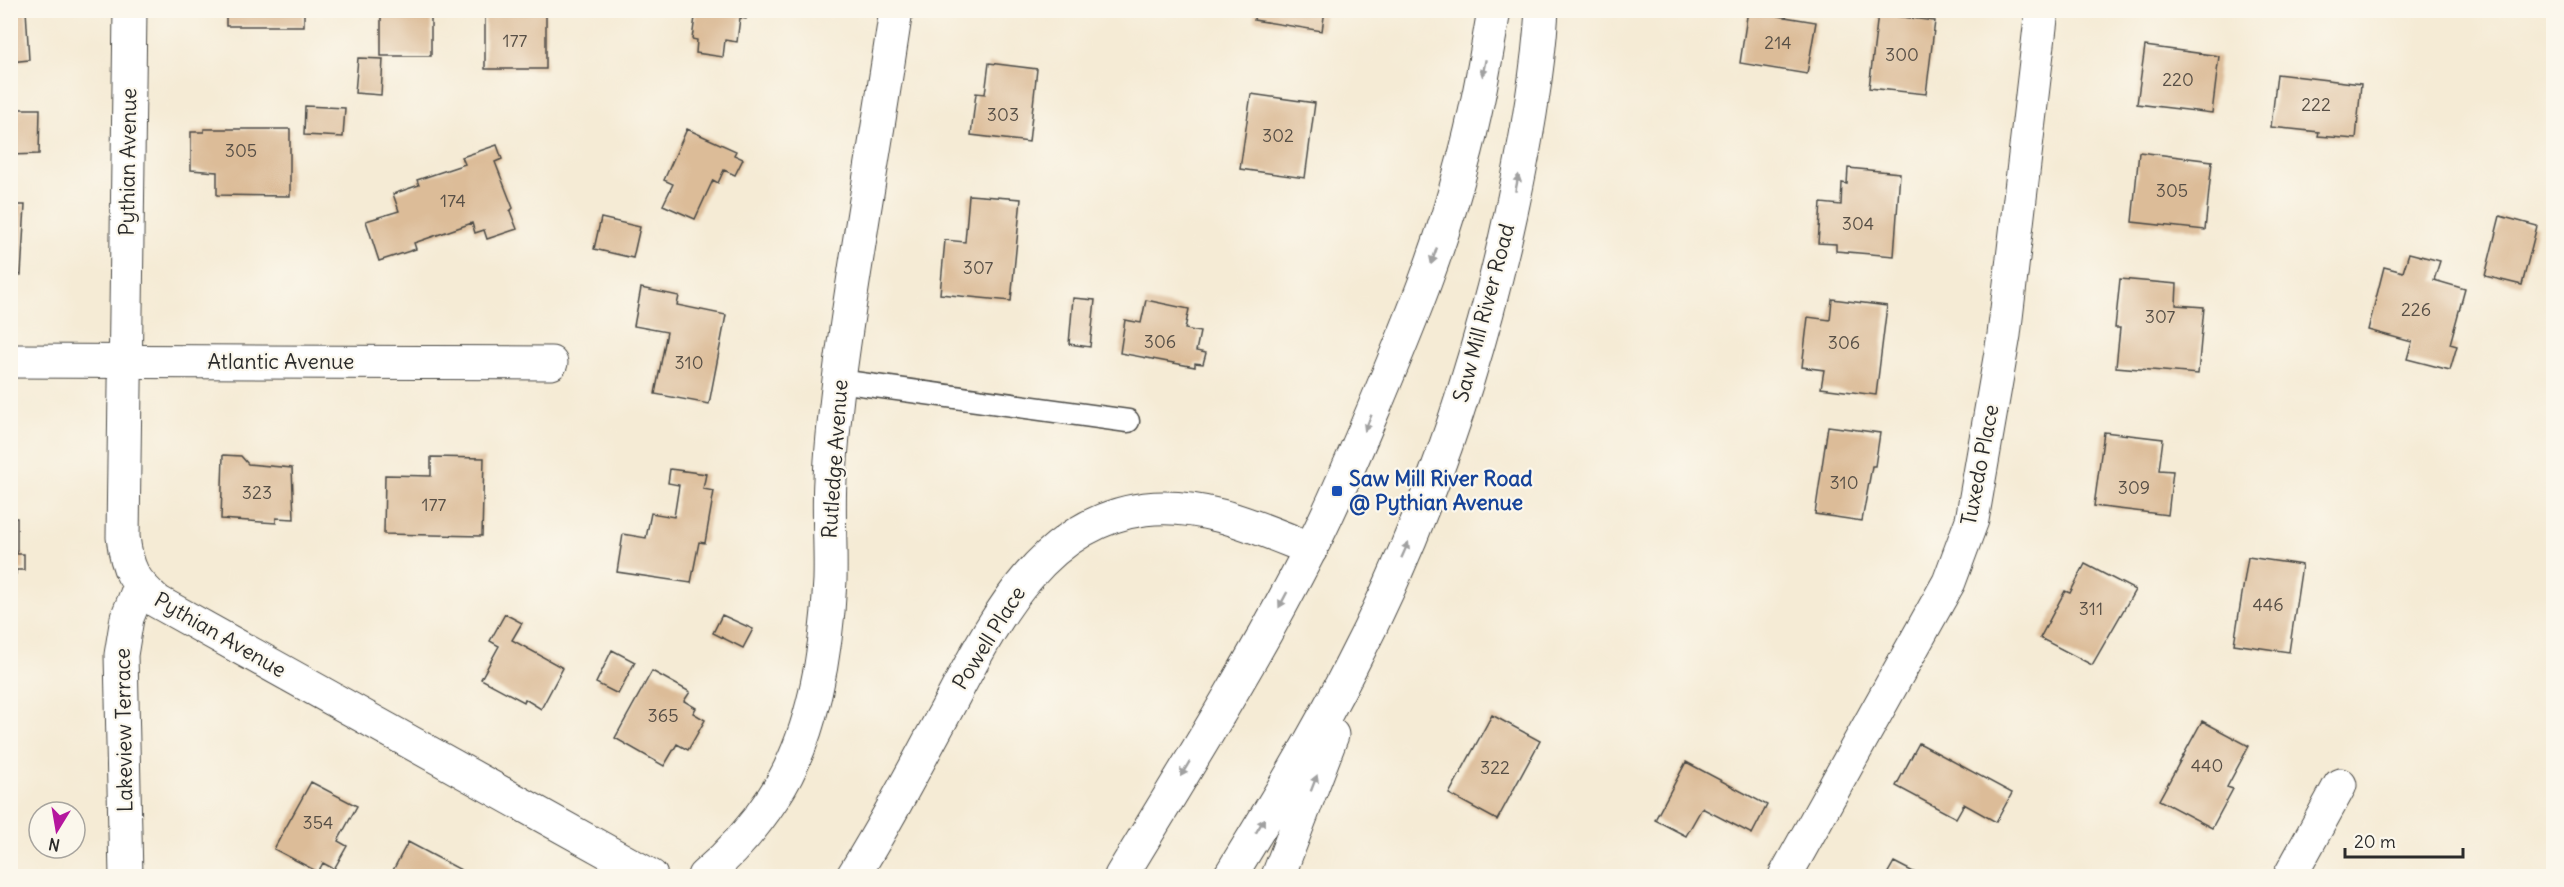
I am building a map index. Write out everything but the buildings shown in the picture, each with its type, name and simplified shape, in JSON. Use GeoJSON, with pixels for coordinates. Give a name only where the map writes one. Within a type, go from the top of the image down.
{"type":"FeatureCollection","features":[{"type":"Feature","properties":{"kind":"street","name":"Pythian Avenue"},"geometry":{"type":"LineString","coordinates":[[130,10],[123,537],[132,576],[140,586],[169,608],[651,876]]}},
{"type":"Feature","properties":{"kind":"street","name":"Rutledge Avenue"},"geometry":{"type":"LineString","coordinates":[[704,876],[750,830],[774,797],[793,759],[809,718],[826,632],[830,580],[830,480],[839,381],[896,10]]}},
{"type":"Feature","properties":{"kind":"street"},"geometry":{"type":"LineString","coordinates":[[1121,876],[1241,677],[1311,549],[1364,433],[1417,307],[1440,239],[1476,109],[1494,10]]}},
{"type":"Feature","properties":{"kind":"street","name":"Saw Mill River Road"},"geometry":{"type":"LineString","coordinates":[[1382,604],[1440,462],[1485,322],[1518,182],[1532,99],[1542,10]]}},
{"type":"Feature","properties":{"kind":"street","name":"Tuxedo Place"},"geometry":{"type":"LineString","coordinates":[[1785,876],[1949,582],[1972,520],[2004,335],[2042,10]]}},
{"type":"Feature","properties":{"kind":"street","name":"Atlantic Avenue"},"geometry":{"type":"LineString","coordinates":[[10,361],[550,363]]}},
{"type":"Feature","properties":{"kind":"street","name":"Powell Place"},"geometry":{"type":"LineString","coordinates":[[853,876],[1000,614],[1033,570],[1060,547],[1098,524],[1123,514],[1146,509],[1168,509],[1211,513],[1311,549]]}},
{"type":"Feature","properties":{"kind":"street","name":"Lakeview Terrace"},"geometry":{"type":"LineString","coordinates":[[126,876],[122,655],[127,618],[140,586]]}},
{"type":"Feature","properties":{"kind":"street"},"geometry":{"type":"LineString","coordinates":[[1230,876],[1316,732],[1382,604]]}},
{"type":"Feature","properties":{"kind":"street"},"geometry":{"type":"LineString","coordinates":[[1278,876],[1382,604]]}},
{"type":"Feature","properties":{"kind":"street"},"geometry":{"type":"LineString","coordinates":[[2290,876],[2340,784]]}},
{"type":"Feature","properties":{"kind":"lane"},"geometry":{"type":"LineString","coordinates":[[839,381],[1128,421]]}},
{"type":"Feature","properties":{"kind":"place","name":"Saw Mill River Road @ Pythian Avenue"},"geometry":{"type":"Point","coordinates":[1337,491]}}]}
